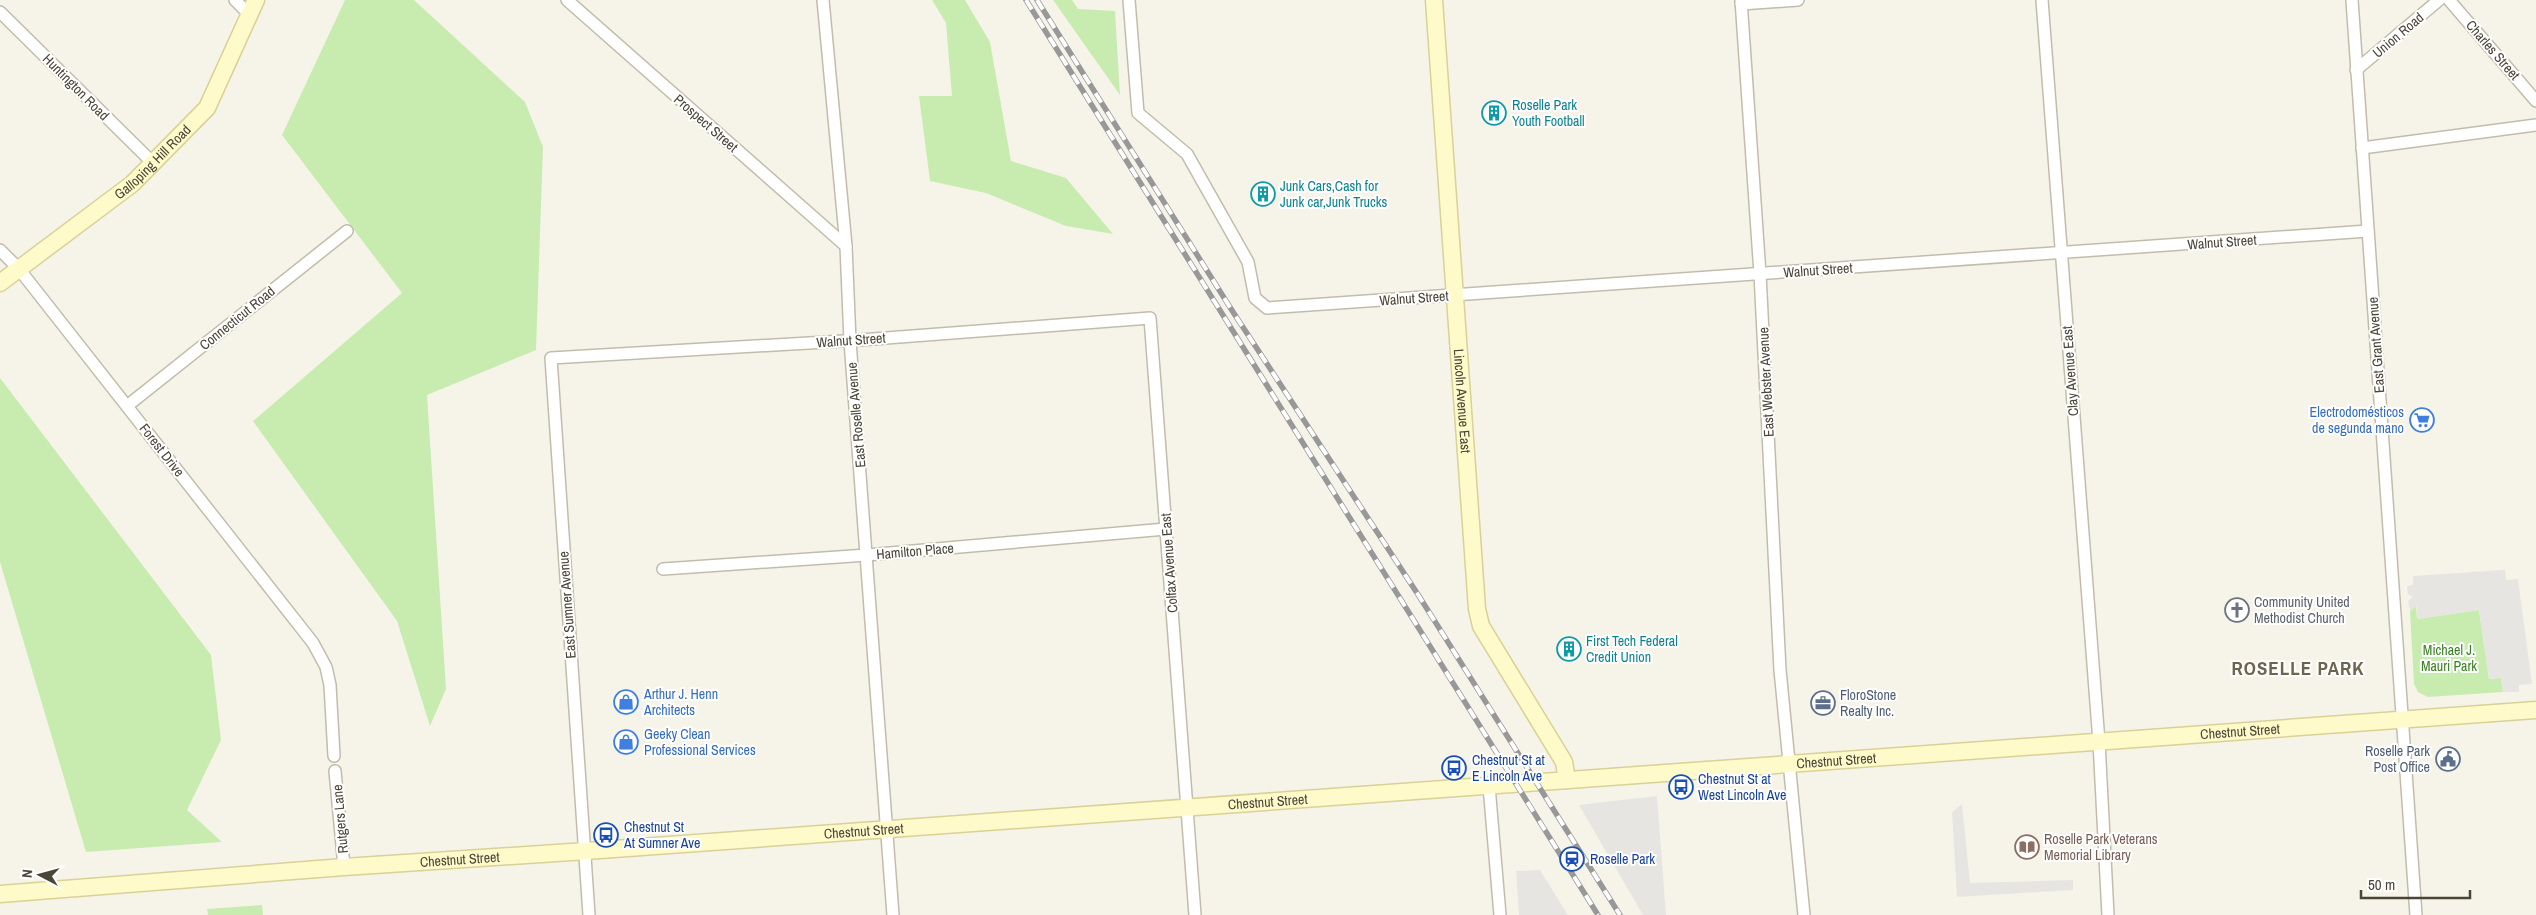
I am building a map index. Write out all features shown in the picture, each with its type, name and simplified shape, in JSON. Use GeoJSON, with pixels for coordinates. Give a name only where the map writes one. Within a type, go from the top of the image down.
{"type":"FeatureCollection","features":[{"type":"Feature","properties":{"kind":"street"},"geometry":{"type":"LineString","coordinates":[[235,0],[253,8]]}},
{"type":"Feature","properties":{"kind":"street","name":"Prospect Street"},"geometry":{"type":"LineString","coordinates":[[567,0],[846,246]]}},
{"type":"Feature","properties":{"kind":"street","name":"East Roselle Avenue"},"geometry":{"type":"LineString","coordinates":[[823,0],[846,246],[850,341],[893,915]]}},
{"type":"Feature","properties":{"kind":"street","name":"Walnut Street"},"geometry":{"type":"LineString","coordinates":[[1130,0],[1138,113],[1187,154],[1248,262],[1254,298],[1267,308],[2368,231]]}},
{"type":"Feature","properties":{"kind":"street","name":"Lincoln Avenue East"},"geometry":{"type":"LineString","coordinates":[[1434,0],[1477,609],[1482,626],[1564,762],[1567,780]]}},
{"type":"Feature","properties":{"kind":"street"},"geometry":{"type":"LineString","coordinates":[[1741,2],[1798,0]]}},
{"type":"Feature","properties":{"kind":"street","name":"Clay Avenue East"},"geometry":{"type":"LineString","coordinates":[[2042,0],[2099,742],[2108,915]]}},
{"type":"Feature","properties":{"kind":"street","name":"East Grant Avenue"},"geometry":{"type":"LineString","coordinates":[[2352,0],[2416,915]]}},
{"type":"Feature","properties":{"kind":"street","name":"Union Road"},"geometry":{"type":"LineString","coordinates":[[2356,70],[2439,0]]}},
{"type":"Feature","properties":{"kind":"street","name":"Charles Street"},"geometry":{"type":"LineString","coordinates":[[2449,0],[2536,101]]}},
{"type":"Feature","properties":{"kind":"street","name":"East Webster Avenue"},"geometry":{"type":"LineString","coordinates":[[1741,2],[1760,274],[1780,670],[1804,915]]}},
{"type":"Feature","properties":{"kind":"street","name":"Galloping Hill Road"},"geometry":{"type":"LineString","coordinates":[[0,283],[132,184],[207,108],[253,8]]}},
{"type":"Feature","properties":{"kind":"street","name":"Huntington Road"},"geometry":{"type":"LineString","coordinates":[[0,12],[153,163]]}},
{"type":"Feature","properties":{"kind":"street"},"geometry":{"type":"LineString","coordinates":[[2362,148],[2536,125]]}},
{"type":"Feature","properties":{"kind":"street","name":"Connecticut Road"},"geometry":{"type":"LineString","coordinates":[[127,406],[347,231]]}},
{"type":"Feature","properties":{"kind":"street","name":"Forest Drive"},"geometry":{"type":"LineString","coordinates":[[0,250],[19,269],[319,654],[326,668],[330,685],[334,756]]}},
{"type":"Feature","properties":{"kind":"street","name":"Walnut Street"},"geometry":{"type":"LineString","coordinates":[[551,358],[850,341],[1150,318]]}},
{"type":"Feature","properties":{"kind":"street","name":"Colfax Avenue East"},"geometry":{"type":"LineString","coordinates":[[1150,318],[1195,915]]}},
{"type":"Feature","properties":{"kind":"street","name":"East Sumner Avenue"},"geometry":{"type":"LineString","coordinates":[[551,358],[589,915]]}},
{"type":"Feature","properties":{"kind":"street","name":"Hamilton Place"},"geometry":{"type":"LineString","coordinates":[[663,569],[867,555],[1166,529]]}},
{"type":"Feature","properties":{"kind":"street","name":"Chestnut Street"},"geometry":{"type":"LineString","coordinates":[[0,894],[344,867],[886,830],[2536,710]]}},
{"type":"Feature","properties":{"kind":"street","name":"Rutgers Lane"},"geometry":{"type":"LineString","coordinates":[[336,771],[344,867]]}},
{"type":"Feature","properties":{"kind":"street"},"geometry":{"type":"LineString","coordinates":[[1489,786],[1500,915]]}},
{"type":"Feature","properties":{"kind":"green space"},"geometry":{"type":"Polygon","coordinates":[[[345,0],[414,0],[525,102],[543,147],[536,350],[427,395],[446,689],[430,726],[397,621],[253,421],[402,293],[282,135],[345,0]]]}},
{"type":"Feature","properties":{"kind":"green space"},"geometry":{"type":"Polygon","coordinates":[[[932,0],[965,0],[990,42],[1011,161],[1066,178],[1113,234],[1066,226],[986,193],[930,181],[919,96],[952,96],[946,23],[932,0]]]}},
{"type":"Feature","properties":{"kind":"green space"},"geometry":{"type":"Polygon","coordinates":[[[1053,0],[1072,0],[1078,9],[1115,11],[1120,95],[1053,0]]]}},
{"type":"Feature","properties":{"kind":"green space"},"geometry":{"type":"Polygon","coordinates":[[[0,378],[211,655],[221,740],[187,810],[222,842],[86,852],[0,562],[0,378]]]}},
{"type":"Feature","properties":{"kind":"green space","name":"Michael J. Mauri Park"},"geometry":{"type":"Polygon","coordinates":[[[2416,605],[2417,619],[2479,610],[2489,679],[2501,678],[2503,692],[2428,697],[2418,692],[2414,684],[2410,611],[2416,605]]]}},
{"type":"Feature","properties":{"kind":"green space"},"geometry":{"type":"Polygon","coordinates":[[[262,905],[263,915],[208,915],[207,909],[262,905]]]}},
{"type":"Feature","properties":{"kind":"shaded area"},"geometry":{"type":"Polygon","coordinates":[[[2505,570],[2506,580],[2518,579],[2532,684],[2519,685],[2519,692],[2503,692],[2501,678],[2489,679],[2479,610],[2417,619],[2417,606],[2410,611],[2408,601],[2413,597],[2408,594],[2407,586],[2413,585],[2413,576],[2505,570]]]}},
{"type":"Feature","properties":{"kind":"shaded area"},"geometry":{"type":"Polygon","coordinates":[[[1657,796],[1666,915],[1643,915],[1579,805],[1657,796]]]}},
{"type":"Feature","properties":{"kind":"shaded area"},"geometry":{"type":"Polygon","coordinates":[[[1962,804],[1970,883],[2073,880],[2073,890],[1957,897],[1952,812],[1962,804]]]}},
{"type":"Feature","properties":{"kind":"shaded area"},"geometry":{"type":"Polygon","coordinates":[[[1540,870],[1568,915],[1519,915],[1516,871],[1540,870]]]}},
{"type":"Feature","properties":{"kind":"railway"},"geometry":{"type":"LineString","coordinates":[[1026,0],[1598,915]]}},
{"type":"Feature","properties":{"kind":"railway"},"geometry":{"type":"LineString","coordinates":[[1037,0],[1233,312],[1417,593],[1620,915]]}},
{"type":"Feature","properties":{"kind":"place","name":"Roselle Park Youth Football"},"geometry":{"type":"Point","coordinates":[1494,113]}},
{"type":"Feature","properties":{"kind":"place","name":"Junk Cars,Cash for Junk car,Junk Trucks"},"geometry":{"type":"Point","coordinates":[1263,194]}},
{"type":"Feature","properties":{"kind":"place","name":"Electrodomésticos de segunda mano"},"geometry":{"type":"Point","coordinates":[2422,420]}},
{"type":"Feature","properties":{"kind":"place","name":"Community United Methodist Church"},"geometry":{"type":"Point","coordinates":[2237,610]}},
{"type":"Feature","properties":{"kind":"place","name":"First Tech Federal Credit Union"},"geometry":{"type":"Point","coordinates":[1569,649]}},
{"type":"Feature","properties":{"kind":"place","name":"Arthur J. Henn Architects"},"geometry":{"type":"Point","coordinates":[626,702]}},
{"type":"Feature","properties":{"kind":"place","name":"FloroStone Realty Inc."},"geometry":{"type":"Point","coordinates":[1823,703]}},
{"type":"Feature","properties":{"kind":"place","name":"Geeky Clean Professional Services"},"geometry":{"type":"Point","coordinates":[626,742]}},
{"type":"Feature","properties":{"kind":"place","name":"Roselle Park Post Office"},"geometry":{"type":"Point","coordinates":[2448,759]}},
{"type":"Feature","properties":{"kind":"place","name":"Chestnut St at E Lincoln Ave"},"geometry":{"type":"Point","coordinates":[1454,768]}},
{"type":"Feature","properties":{"kind":"place","name":"Chestnut St at West Lincoln Ave"},"geometry":{"type":"Point","coordinates":[1681,787]}},
{"type":"Feature","properties":{"kind":"place","name":"Chestnut St At Sumner Ave"},"geometry":{"type":"Point","coordinates":[606,835]}},
{"type":"Feature","properties":{"kind":"place","name":"Roselle Park Veterans Memorial Library"},"geometry":{"type":"Point","coordinates":[2027,847]}},
{"type":"Feature","properties":{"kind":"place","name":"Roselle Park"},"geometry":{"type":"Point","coordinates":[1572,859]}},
{"type":"Feature","properties":{"kind":"district","name":"ROSELLE PARK"},"geometry":{"type":"Point","coordinates":[2298,668]}}]}
